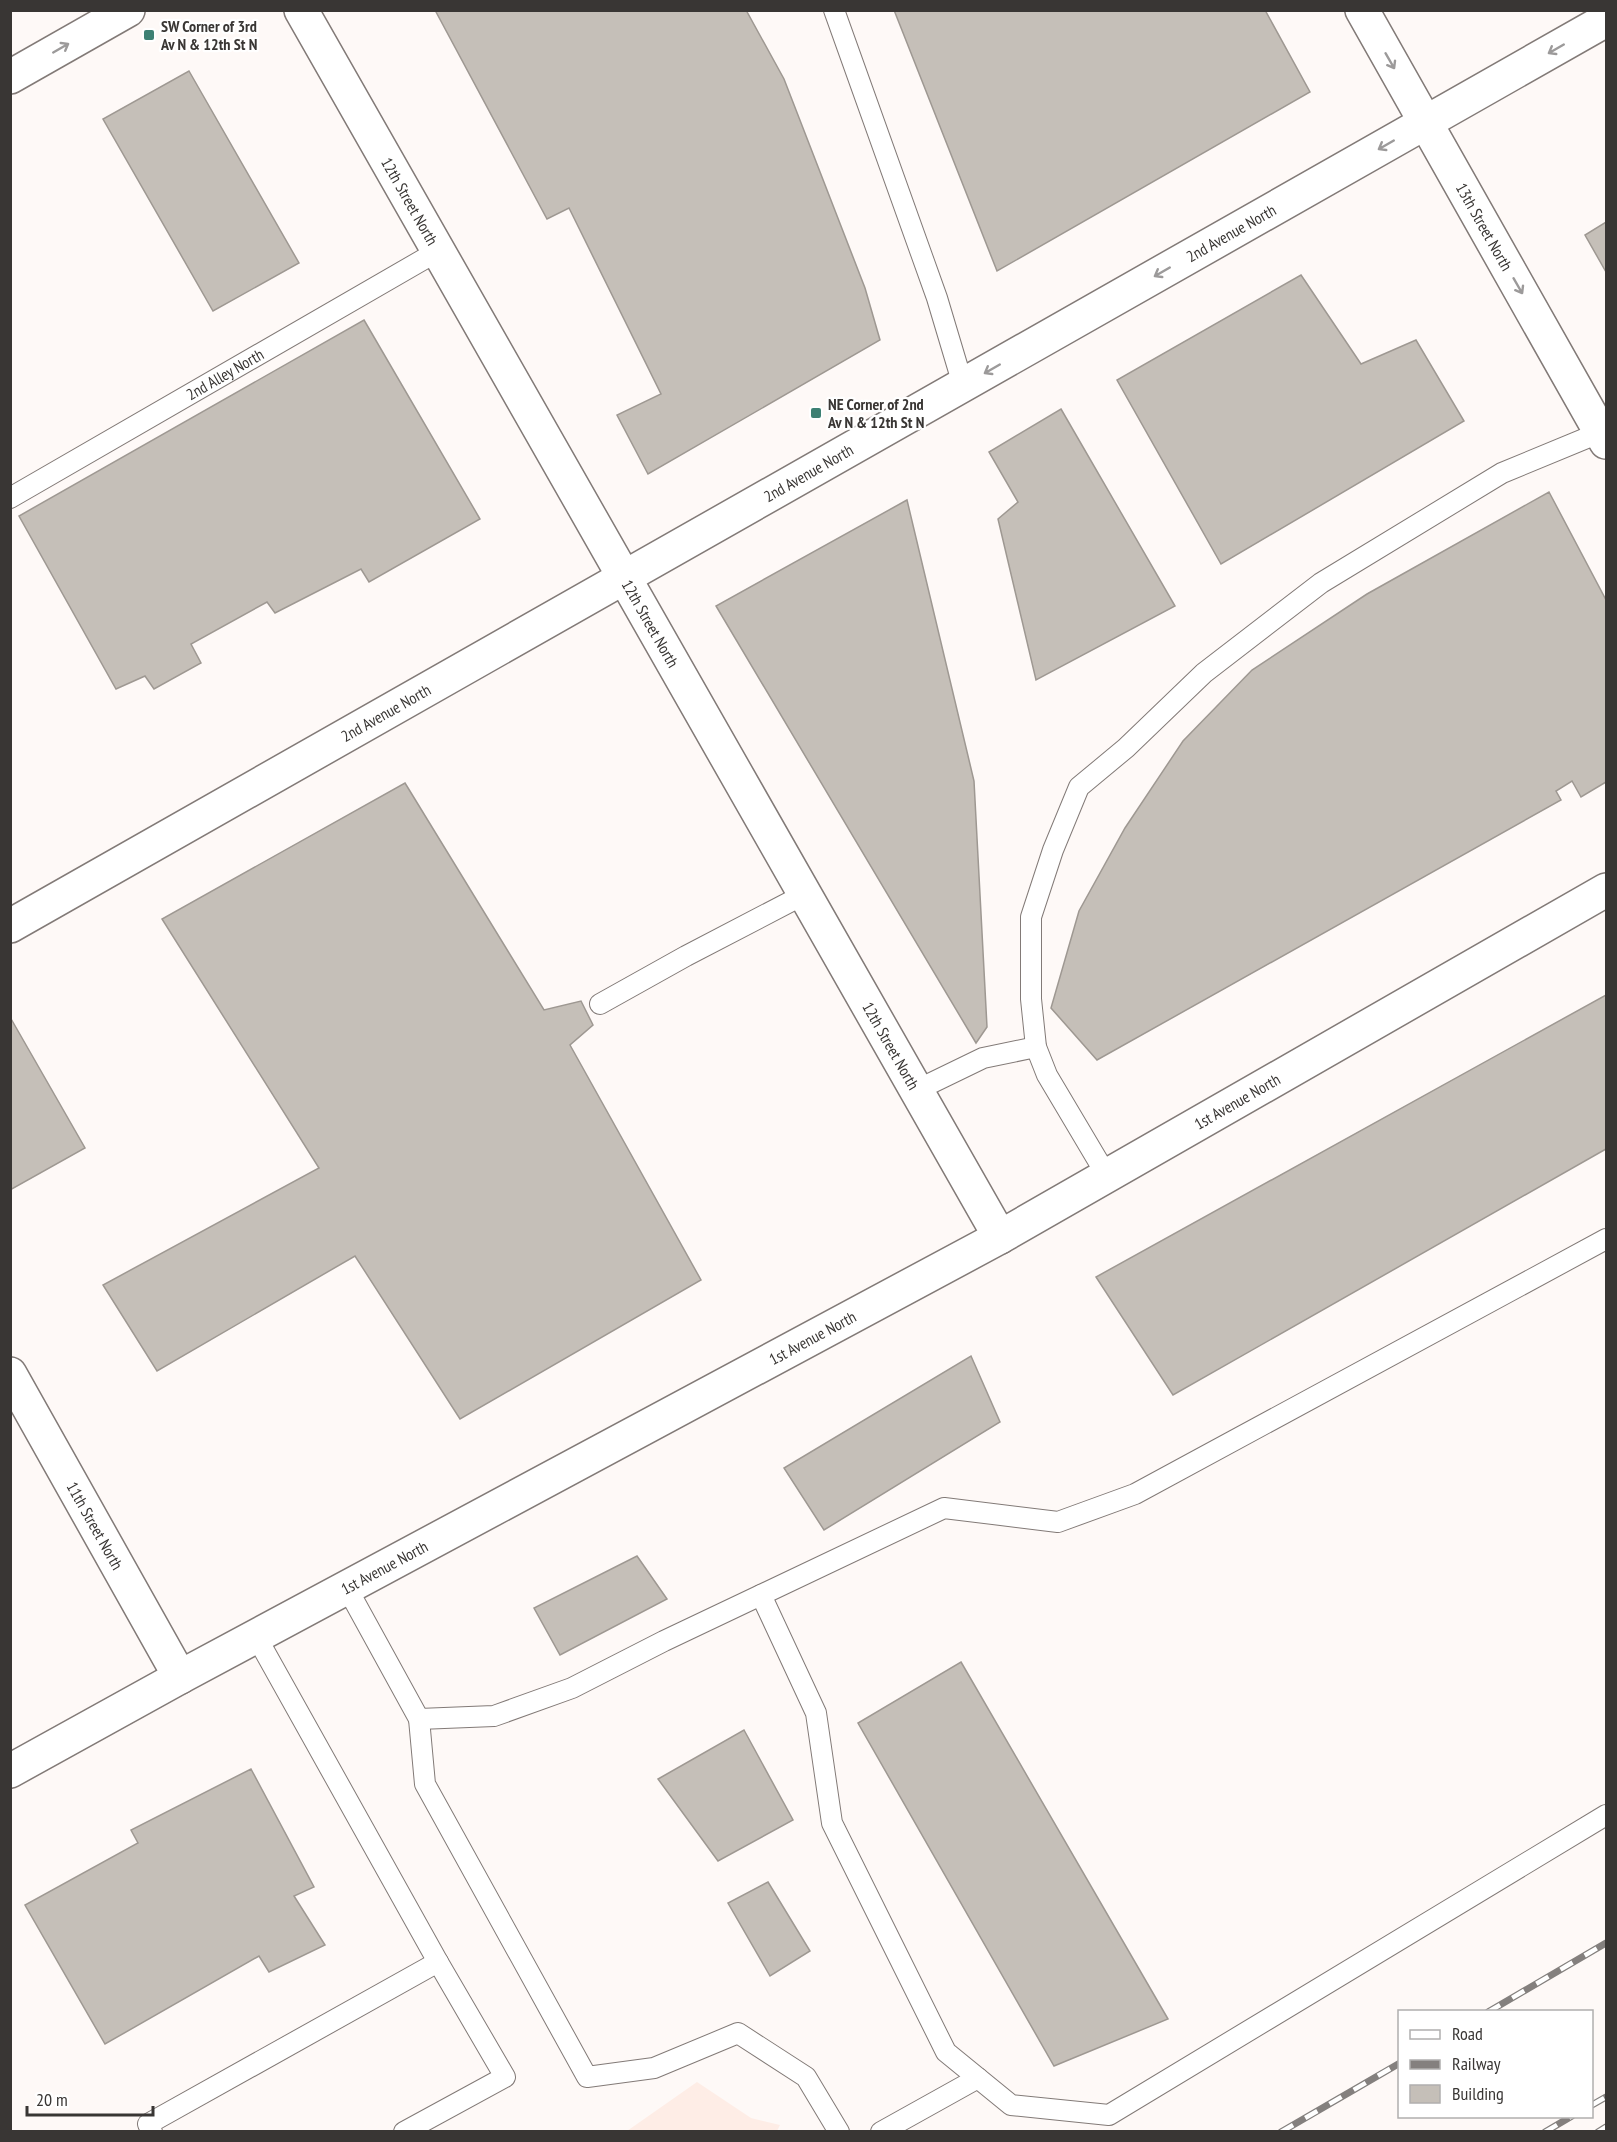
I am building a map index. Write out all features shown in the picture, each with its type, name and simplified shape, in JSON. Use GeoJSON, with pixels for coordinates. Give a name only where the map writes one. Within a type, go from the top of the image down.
{"type":"FeatureCollection","features":[{"type":"Feature","properties":{"kind":"main road"},"geometry":{"type":"LineString","coordinates":[[10,77],[128,10]]}},
{"type":"Feature","properties":{"kind":"main road","name":"12th Street North"},"geometry":{"type":"LineString","coordinates":[[301,10],[1000,1237]]}},
{"type":"Feature","properties":{"kind":"main road","name":"13th Street North"},"geometry":{"type":"LineString","coordinates":[[1362,10],[1605,435]]}},
{"type":"Feature","properties":{"kind":"main road","name":"2nd Avenue North"},"geometry":{"type":"LineString","coordinates":[[10,926],[1606,20]]}},
{"type":"Feature","properties":{"kind":"main road","name":"1st Avenue North"},"geometry":{"type":"LineString","coordinates":[[10,1771],[256,1636],[1000,1237],[1606,890]]}},
{"type":"Feature","properties":{"kind":"main road","name":"11th Street North"},"geometry":{"type":"LineString","coordinates":[[10,1374],[180,1677]]}},
{"type":"Feature","properties":{"kind":"lane"},"geometry":{"type":"LineString","coordinates":[[834,10],[937,298],[963,385]]}},
{"type":"Feature","properties":{"kind":"lane","name":"2nd Alley North"},"geometry":{"type":"LineString","coordinates":[[10,498],[438,251]]}},
{"type":"Feature","properties":{"kind":"lane"},"geometry":{"type":"LineString","coordinates":[[1107,1176],[1047,1075],[1036,1047],[1031,999],[1031,917],[1053,850],[1079,787],[1126,748],[1204,673],[1321,583],[1502,473],[1605,435]]}},
{"type":"Feature","properties":{"kind":"lane"},"geometry":{"type":"LineString","coordinates":[[600,1004],[805,894]]}},
{"type":"Feature","properties":{"kind":"lane"},"geometry":{"type":"LineString","coordinates":[[917,1090],[983,1058],[1036,1047]]}},
{"type":"Feature","properties":{"kind":"lane"},"geometry":{"type":"LineString","coordinates":[[419,1719],[494,1716],[572,1688],[664,1641],[944,1508],[1058,1522],[1135,1494],[1606,1239]]}},
{"type":"Feature","properties":{"kind":"lane"},"geometry":{"type":"LineString","coordinates":[[347,1588],[419,1719],[425,1784],[587,2077],[654,2068],[738,2032],[806,2078],[839,2132]]}},
{"type":"Feature","properties":{"kind":"lane"},"geometry":{"type":"LineString","coordinates":[[761,1595],[816,1713],[832,1823],[946,2052],[1011,2105],[1109,2115],[1606,1815]]}},
{"type":"Feature","properties":{"kind":"lane"},"geometry":{"type":"LineString","coordinates":[[256,1636],[438,1962],[505,2077],[404,2132]]}},
{"type":"Feature","properties":{"kind":"lane"},"geometry":{"type":"LineString","coordinates":[[152,2132],[148,2124],[438,1962]]}},
{"type":"Feature","properties":{"kind":"lane"},"geometry":{"type":"LineString","coordinates":[[880,2132],[978,2078]]}},
{"type":"Feature","properties":{"kind":"shaded area"},"geometry":{"type":"Polygon","coordinates":[[[697,2082],[751,2118],[780,2125],[777,2131],[627,2131],[697,2082]]]}},
{"type":"Feature","properties":{"kind":"building"},"geometry":{"type":"Polygon","coordinates":[[[435,10],[746,10],[784,79],[865,288],[880,340],[648,474],[617,415],[661,394],[569,208],[547,219],[435,10]]]}},
{"type":"Feature","properties":{"kind":"building"},"geometry":{"type":"Polygon","coordinates":[[[894,10],[1265,10],[1310,92],[997,271],[894,10]]]}},
{"type":"Feature","properties":{"kind":"building"},"geometry":{"type":"Polygon","coordinates":[[[189,71],[299,263],[213,311],[103,119],[189,71]]]}},
{"type":"Feature","properties":{"kind":"building"},"geometry":{"type":"Polygon","coordinates":[[[1606,222],[1606,272],[1585,235],[1606,222]]]}},
{"type":"Feature","properties":{"kind":"building"},"geometry":{"type":"Polygon","coordinates":[[[1301,275],[1361,364],[1416,340],[1464,421],[1221,564],[1117,380],[1301,275]]]}},
{"type":"Feature","properties":{"kind":"building"},"geometry":{"type":"Polygon","coordinates":[[[364,320],[480,519],[369,582],[361,569],[275,613],[267,602],[191,644],[201,663],[154,689],[145,676],[116,689],[19,516],[364,320]]]}},
{"type":"Feature","properties":{"kind":"building"},"geometry":{"type":"Polygon","coordinates":[[[1061,409],[1175,606],[1036,680],[998,519],[1018,502],[989,452],[1061,409]]]}},
{"type":"Feature","properties":{"kind":"building"},"geometry":{"type":"Polygon","coordinates":[[[1549,492],[1606,600],[1606,782],[1581,797],[1572,781],[1556,791],[1561,800],[1097,1060],[1051,1008],[1079,911],[1125,828],[1183,741],[1252,670],[1367,594],[1549,492]]]}},
{"type":"Feature","properties":{"kind":"building"},"geometry":{"type":"Polygon","coordinates":[[[907,500],[974,781],[987,1027],[976,1043],[716,606],[907,500]]]}},
{"type":"Feature","properties":{"kind":"building"},"geometry":{"type":"Polygon","coordinates":[[[405,783],[544,1010],[581,1001],[593,1025],[570,1045],[701,1280],[460,1419],[355,1256],[157,1371],[103,1285],[319,1168],[162,919],[405,783]]]}},
{"type":"Feature","properties":{"kind":"building"},"geometry":{"type":"Polygon","coordinates":[[[1606,995],[1606,1149],[1173,1395],[1096,1277],[1606,995]]]}},
{"type":"Feature","properties":{"kind":"building"},"geometry":{"type":"Polygon","coordinates":[[[10,1017],[85,1148],[10,1190],[10,1017]]]}},
{"type":"Feature","properties":{"kind":"building"},"geometry":{"type":"Polygon","coordinates":[[[971,1356],[1000,1422],[824,1530],[784,1468],[971,1356]]]}},
{"type":"Feature","properties":{"kind":"building"},"geometry":{"type":"Polygon","coordinates":[[[637,1556],[667,1599],[560,1655],[534,1608],[637,1556]]]}},
{"type":"Feature","properties":{"kind":"building"},"geometry":{"type":"Polygon","coordinates":[[[961,1662],[1168,2019],[1054,2066],[858,1723],[961,1662]]]}},
{"type":"Feature","properties":{"kind":"building"},"geometry":{"type":"Polygon","coordinates":[[[744,1730],[793,1820],[718,1861],[658,1779],[744,1730]]]}},
{"type":"Feature","properties":{"kind":"building"},"geometry":{"type":"Polygon","coordinates":[[[251,1769],[314,1887],[294,1896],[325,1945],[269,1972],[259,1956],[105,2044],[25,1905],[138,1843],[131,1830],[251,1769]]]}},
{"type":"Feature","properties":{"kind":"building"},"geometry":{"type":"Polygon","coordinates":[[[768,1882],[810,1951],[770,1976],[728,1903],[768,1882]]]}},
{"type":"Feature","properties":{"kind":"railway"},"geometry":{"type":"LineString","coordinates":[[1491,2010],[1606,1943]]}},
{"type":"Feature","properties":{"kind":"railway"},"geometry":{"type":"LineString","coordinates":[[1281,2132],[1398,2064]]}},
{"type":"Feature","properties":{"kind":"railway"},"geometry":{"type":"LineString","coordinates":[[1593,2104],[1606,2097]]}},
{"type":"Feature","properties":{"kind":"railway"},"geometry":{"type":"LineString","coordinates":[[1545,2132],[1569,2118]]}},
{"type":"Feature","properties":{"kind":"railway"},"geometry":{"type":"LineString","coordinates":[[1598,2132],[1606,2127]]}},
{"type":"Feature","properties":{"kind":"place","name":"SW Corner of 3rd Av N & 12th St N"},"geometry":{"type":"Point","coordinates":[149,35]}},
{"type":"Feature","properties":{"kind":"place","name":"NE Corner of 2nd Av N & 12th St N"},"geometry":{"type":"Point","coordinates":[816,413]}}]}
